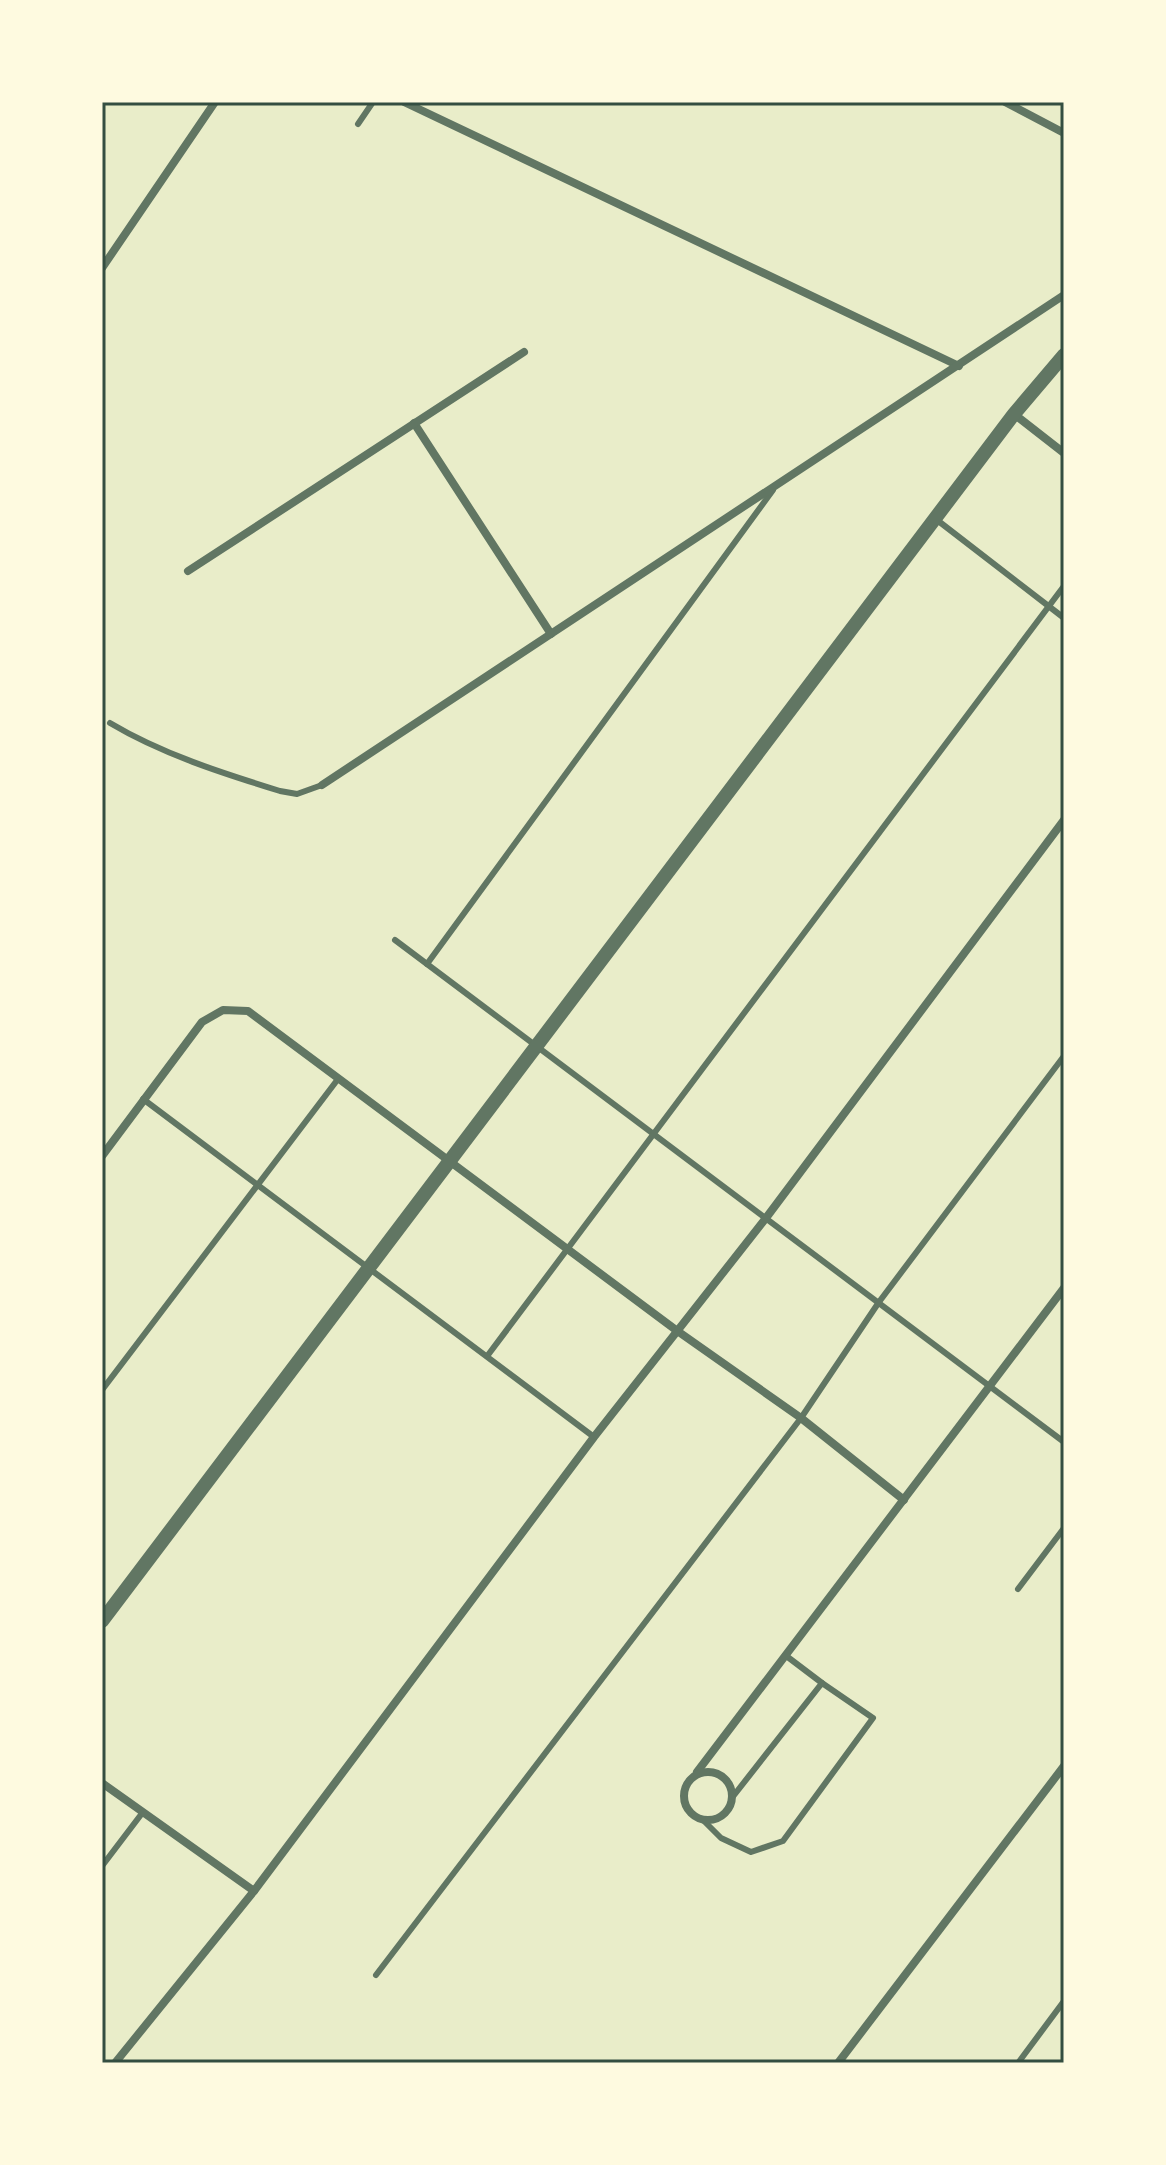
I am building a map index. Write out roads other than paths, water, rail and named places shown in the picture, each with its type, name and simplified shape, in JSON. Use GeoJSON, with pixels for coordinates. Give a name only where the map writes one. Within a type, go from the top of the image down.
{"type":"FeatureCollection","features":[{"type":"Feature","properties":{"kind":"street"},"geometry":{"type":"LineString","coordinates":[[102,268],[215,102]]}},
{"type":"Feature","properties":{"kind":"street"},"geometry":{"type":"LineString","coordinates":[[404,102],[959,366]]}},
{"type":"Feature","properties":{"kind":"street"},"geometry":{"type":"LineString","coordinates":[[1005,102],[1064,133]]}},
{"type":"Feature","properties":{"kind":"street"},"geometry":{"type":"LineString","coordinates":[[322,785],[1064,295]]}},
{"type":"Feature","properties":{"kind":"street"},"geometry":{"type":"LineString","coordinates":[[188,571],[524,352]]}},
{"type":"Feature","properties":{"kind":"street"},"geometry":{"type":"LineString","coordinates":[[102,1621],[1014,414],[1064,355]]}},
{"type":"Feature","properties":{"kind":"street"},"geometry":{"type":"LineString","coordinates":[[1014,414],[1064,453]]}},
{"type":"Feature","properties":{"kind":"street"},"geometry":{"type":"LineString","coordinates":[[414,423],[551,634]]}},
{"type":"Feature","properties":{"kind":"street"},"geometry":{"type":"LineString","coordinates":[[115,2063],[254,1891],[594,1437],[766,1218],[1064,820]]}},
{"type":"Feature","properties":{"kind":"street"},"geometry":{"type":"LineString","coordinates":[[102,1156],[202,1022],[215,1013],[234,1008],[248,1011],[449,1162],[570,1248],[676,1330],[801,1418],[904,1500]]}},
{"type":"Feature","properties":{"kind":"street"},"geometry":{"type":"LineString","coordinates":[[697,1772],[720,1776],[728,1784],[729,1809],[720,1818],[703,1820],[691,1811],[684,1796],[686,1785],[1064,1288]]}},
{"type":"Feature","properties":{"kind":"street"},"geometry":{"type":"LineString","coordinates":[[838,2063],[1060,1779],[1064,1766]]}},
{"type":"Feature","properties":{"kind":"street"},"geometry":{"type":"LineString","coordinates":[[102,1783],[254,1891]]}},
{"type":"Feature","properties":{"kind":"lane"},"geometry":{"type":"LineString","coordinates":[[358,124],[373,102]]}},
{"type":"Feature","properties":{"kind":"lane"},"geometry":{"type":"LineString","coordinates":[[427,964],[773,490]]}},
{"type":"Feature","properties":{"kind":"lane"},"geometry":{"type":"LineString","coordinates":[[935,519],[1064,618]]}},
{"type":"Feature","properties":{"kind":"lane"},"geometry":{"type":"LineString","coordinates":[[488,1355],[1064,586]]}},
{"type":"Feature","properties":{"kind":"lane"},"geometry":{"type":"LineString","coordinates":[[110,723],[138,740],[280,791],[297,794],[322,785]]}},
{"type":"Feature","properties":{"kind":"lane"},"geometry":{"type":"LineString","coordinates":[[395,940],[1064,1442]]}},
{"type":"Feature","properties":{"kind":"lane"},"geometry":{"type":"LineString","coordinates":[[376,1975],[801,1418],[879,1302],[1064,1056]]}},
{"type":"Feature","properties":{"kind":"lane"},"geometry":{"type":"LineString","coordinates":[[102,1390],[338,1079]]}},
{"type":"Feature","properties":{"kind":"lane"},"geometry":{"type":"LineString","coordinates":[[143,1099],[594,1437]]}},
{"type":"Feature","properties":{"kind":"lane"},"geometry":{"type":"LineString","coordinates":[[1018,1589],[1064,1528]]}},
{"type":"Feature","properties":{"kind":"lane"},"geometry":{"type":"LineString","coordinates":[[703,1820],[721,1838],[751,1852],[783,1841],[873,1718],[785,1655]]}},
{"type":"Feature","properties":{"kind":"lane"},"geometry":{"type":"LineString","coordinates":[[731,1799],[822,1683]]}},
{"type":"Feature","properties":{"kind":"lane"},"geometry":{"type":"LineString","coordinates":[[102,1866],[143,1812]]}},
{"type":"Feature","properties":{"kind":"lane"},"geometry":{"type":"LineString","coordinates":[[1018,2063],[1064,2001]]}}]}
